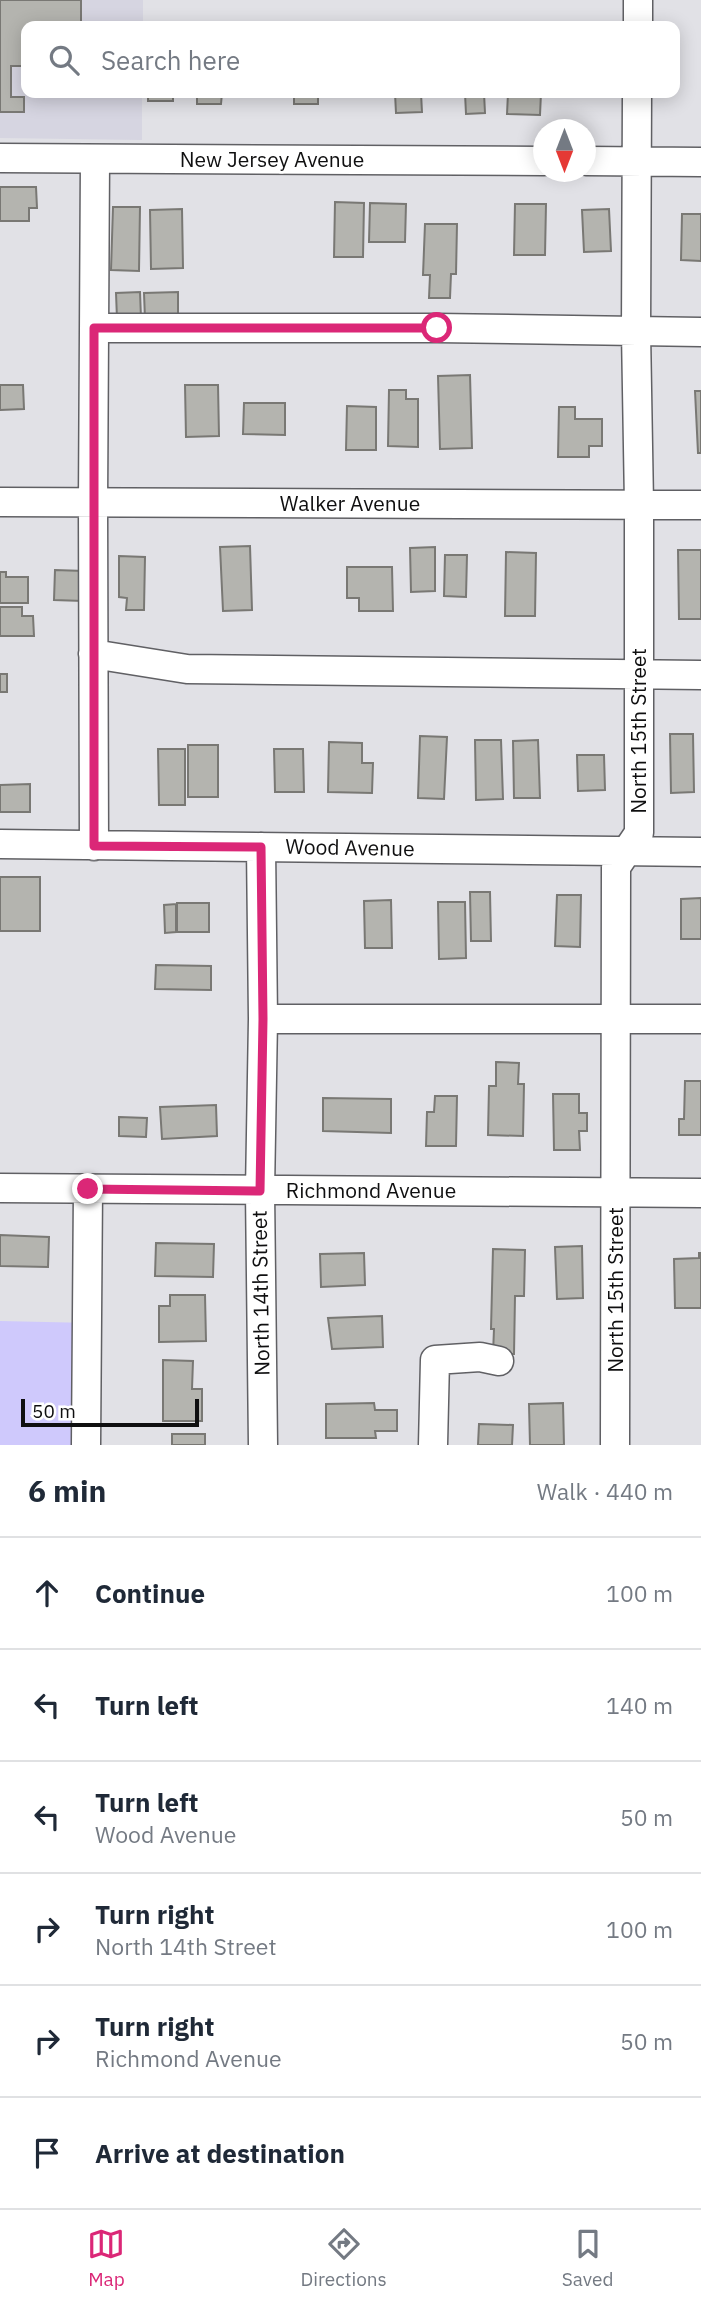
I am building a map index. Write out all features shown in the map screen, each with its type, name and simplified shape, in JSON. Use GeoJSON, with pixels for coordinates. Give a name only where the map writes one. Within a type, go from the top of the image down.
{"type":"FeatureCollection","features":[{"type":"Feature","properties":{"kind":"street"},"geometry":{"type":"LineString","coordinates":[[638,0],[638,21]]}},
{"type":"Feature","properties":{"kind":"street","name":"North 15th Street"},"geometry":{"type":"LineString","coordinates":[[615,1445],[616,867],[639,833],[637,98]]}},
{"type":"Feature","properties":{"kind":"street","name":"New Jersey Avenue"},"geometry":{"type":"LineString","coordinates":[[0,158],[533,161]]}},
{"type":"Feature","properties":{"kind":"street"},"geometry":{"type":"LineString","coordinates":[[94,846],[95,159]]}},
{"type":"Feature","properties":{"kind":"street"},"geometry":{"type":"LineString","coordinates":[[596,161],[701,162]]}},
{"type":"Feature","properties":{"kind":"street"},"geometry":{"type":"LineString","coordinates":[[94,328],[437,328],[701,332]]}},
{"type":"Feature","properties":{"kind":"street","name":"Walker Avenue"},"geometry":{"type":"LineString","coordinates":[[0,502],[701,505]]}},
{"type":"Feature","properties":{"kind":"street"},"geometry":{"type":"LineString","coordinates":[[93,654],[200,669],[701,675]]}},
{"type":"Feature","properties":{"kind":"street","name":"Wood Avenue"},"geometry":{"type":"LineString","coordinates":[[0,844],[701,852]]}},
{"type":"Feature","properties":{"kind":"street","name":"North 14th Street"},"geometry":{"type":"LineString","coordinates":[[261,847],[263,1019],[260,1191],[263,1445]]}},
{"type":"Feature","properties":{"kind":"street"},"geometry":{"type":"LineString","coordinates":[[263,1019],[701,1019]]}},
{"type":"Feature","properties":{"kind":"street","name":"Richmond Avenue"},"geometry":{"type":"LineString","coordinates":[[0,1188],[701,1193]]}},
{"type":"Feature","properties":{"kind":"street"},"geometry":{"type":"LineString","coordinates":[[86,1445],[88,1189]]}},
{"type":"Feature","properties":{"kind":"street"},"geometry":{"type":"LineString","coordinates":[[433,1445],[435,1360],[480,1357],[499,1361]]}},
{"type":"Feature","properties":{"kind":"shaded area"},"geometry":{"type":"Polygon","coordinates":[[[0,0],[143,0],[143,21],[21,21],[21,98],[142,98],[142,140],[0,138],[0,0]]]}},
{"type":"Feature","properties":{"kind":"shaded area"},"geometry":{"type":"Polygon","coordinates":[[[0,1321],[91,1323],[91,1445],[0,1445],[0,1321]]]}},
{"type":"Feature","properties":{"kind":"building"},"geometry":{"type":"Polygon","coordinates":[[[0,0],[81,0],[81,21],[21,21],[21,66],[11,66],[11,97],[24,98],[24,112],[0,112],[0,0]]]}},
{"type":"Feature","properties":{"kind":"building"},"geometry":{"type":"Polygon","coordinates":[[[148,98],[173,98],[173,101],[148,101],[148,98]]]}},
{"type":"Feature","properties":{"kind":"building"},"geometry":{"type":"Polygon","coordinates":[[[197,98],[222,98],[221,104],[197,104],[197,98]]]}},
{"type":"Feature","properties":{"kind":"building"},"geometry":{"type":"Polygon","coordinates":[[[294,98],[318,98],[318,104],[294,104],[294,98]]]}},
{"type":"Feature","properties":{"kind":"building"},"geometry":{"type":"Polygon","coordinates":[[[395,98],[421,98],[422,112],[396,113],[395,98]]]}},
{"type":"Feature","properties":{"kind":"building"},"geometry":{"type":"Polygon","coordinates":[[[465,98],[484,98],[485,113],[466,114],[465,98]]]}},
{"type":"Feature","properties":{"kind":"building"},"geometry":{"type":"Polygon","coordinates":[[[508,98],[541,98],[540,115],[507,114],[508,98]]]}},
{"type":"Feature","properties":{"kind":"building"},"geometry":{"type":"Polygon","coordinates":[[[0,187],[36,187],[37,208],[29,208],[29,221],[0,221],[0,187]]]}},
{"type":"Feature","properties":{"kind":"building"},"geometry":{"type":"Polygon","coordinates":[[[335,202],[364,203],[363,257],[334,257],[335,202]]]}},
{"type":"Feature","properties":{"kind":"building"},"geometry":{"type":"Polygon","coordinates":[[[370,203],[406,204],[405,242],[369,242],[370,203]]]}},
{"type":"Feature","properties":{"kind":"building"},"geometry":{"type":"Polygon","coordinates":[[[515,204],[546,204],[545,255],[514,255],[515,204]]]}},
{"type":"Feature","properties":{"kind":"building"},"geometry":{"type":"Polygon","coordinates":[[[113,207],[140,207],[139,271],[111,270],[113,207]]]}},
{"type":"Feature","properties":{"kind":"building"},"geometry":{"type":"Polygon","coordinates":[[[182,209],[183,268],[151,269],[150,210],[182,209]]]}},
{"type":"Feature","properties":{"kind":"building"},"geometry":{"type":"Polygon","coordinates":[[[609,209],[611,251],[584,252],[582,210],[609,209]]]}},
{"type":"Feature","properties":{"kind":"building"},"geometry":{"type":"Polygon","coordinates":[[[682,214],[701,214],[701,261],[681,260],[682,214]]]}},
{"type":"Feature","properties":{"kind":"building"},"geometry":{"type":"Polygon","coordinates":[[[425,224],[457,224],[456,274],[451,274],[450,298],[429,298],[430,275],[423,275],[425,224]]]}},
{"type":"Feature","properties":{"kind":"building"},"geometry":{"type":"Polygon","coordinates":[[[140,292],[141,318],[117,319],[116,293],[140,292]]]}},
{"type":"Feature","properties":{"kind":"building"},"geometry":{"type":"Polygon","coordinates":[[[178,292],[178,319],[145,319],[144,293],[178,292]]]}},
{"type":"Feature","properties":{"kind":"building"},"geometry":{"type":"Polygon","coordinates":[[[470,375],[472,448],[440,449],[438,376],[470,375]]]}},
{"type":"Feature","properties":{"kind":"building"},"geometry":{"type":"Polygon","coordinates":[[[0,385],[23,385],[24,409],[0,410],[0,385]]]}},
{"type":"Feature","properties":{"kind":"building"},"geometry":{"type":"Polygon","coordinates":[[[185,385],[218,385],[219,436],[186,437],[185,385]]]}},
{"type":"Feature","properties":{"kind":"building"},"geometry":{"type":"Polygon","coordinates":[[[389,390],[406,390],[406,399],[418,399],[418,447],[388,446],[389,390]]]}},
{"type":"Feature","properties":{"kind":"building"},"geometry":{"type":"Polygon","coordinates":[[[695,391],[701,391],[701,453],[698,453],[695,391]]]}},
{"type":"Feature","properties":{"kind":"building"},"geometry":{"type":"Polygon","coordinates":[[[244,403],[285,403],[285,435],[243,434],[244,403]]]}},
{"type":"Feature","properties":{"kind":"building"},"geometry":{"type":"Polygon","coordinates":[[[347,406],[376,407],[376,450],[346,450],[347,406]]]}},
{"type":"Feature","properties":{"kind":"building"},"geometry":{"type":"Polygon","coordinates":[[[559,407],[575,407],[575,419],[602,419],[602,446],[589,446],[589,457],[558,457],[559,407]]]}},
{"type":"Feature","properties":{"kind":"building"},"geometry":{"type":"Polygon","coordinates":[[[250,546],[252,610],[223,611],[220,547],[250,546]]]}},
{"type":"Feature","properties":{"kind":"building"},"geometry":{"type":"Polygon","coordinates":[[[435,547],[435,591],[411,592],[410,548],[435,547]]]}},
{"type":"Feature","properties":{"kind":"building"},"geometry":{"type":"Polygon","coordinates":[[[678,550],[701,550],[701,619],[679,619],[678,550]]]}},
{"type":"Feature","properties":{"kind":"building"},"geometry":{"type":"Polygon","coordinates":[[[506,552],[536,553],[535,616],[505,616],[506,552]]]}},
{"type":"Feature","properties":{"kind":"building"},"geometry":{"type":"Polygon","coordinates":[[[445,555],[467,555],[466,597],[444,596],[445,555]]]}},
{"type":"Feature","properties":{"kind":"building"},"geometry":{"type":"Polygon","coordinates":[[[119,556],[145,557],[144,610],[126,610],[127,598],[119,597],[119,556]]]}},
{"type":"Feature","properties":{"kind":"building"},"geometry":{"type":"Polygon","coordinates":[[[347,567],[392,567],[393,611],[359,611],[359,598],[347,598],[347,567]]]}},
{"type":"Feature","properties":{"kind":"building"},"geometry":{"type":"Polygon","coordinates":[[[55,570],[84,571],[83,601],[54,600],[55,570]]]}},
{"type":"Feature","properties":{"kind":"building"},"geometry":{"type":"Polygon","coordinates":[[[0,572],[6,572],[6,577],[28,577],[28,603],[0,603],[0,572]]]}},
{"type":"Feature","properties":{"kind":"building"},"geometry":{"type":"Polygon","coordinates":[[[0,607],[22,607],[22,616],[33,616],[34,636],[0,636],[0,607]]]}},
{"type":"Feature","properties":{"kind":"building"},"geometry":{"type":"Polygon","coordinates":[[[0,674],[7,674],[7,692],[0,692],[0,674]]]}},
{"type":"Feature","properties":{"kind":"building"},"geometry":{"type":"Polygon","coordinates":[[[670,734],[693,734],[694,792],[671,793],[670,734]]]}},
{"type":"Feature","properties":{"kind":"building"},"geometry":{"type":"Polygon","coordinates":[[[420,736],[447,737],[444,799],[418,798],[420,736]]]}},
{"type":"Feature","properties":{"kind":"building"},"geometry":{"type":"Polygon","coordinates":[[[475,740],[501,740],[503,799],[476,800],[475,740]]]}},
{"type":"Feature","properties":{"kind":"building"},"geometry":{"type":"Polygon","coordinates":[[[538,740],[540,798],[514,798],[513,741],[538,740]]]}},
{"type":"Feature","properties":{"kind":"building"},"geometry":{"type":"Polygon","coordinates":[[[329,742],[362,743],[362,763],[373,763],[372,793],[328,792],[329,742]]]}},
{"type":"Feature","properties":{"kind":"building"},"geometry":{"type":"Polygon","coordinates":[[[188,745],[218,745],[218,797],[188,797],[188,745]]]}},
{"type":"Feature","properties":{"kind":"building"},"geometry":{"type":"Polygon","coordinates":[[[158,749],[185,749],[185,805],[159,805],[158,749]]]}},
{"type":"Feature","properties":{"kind":"building"},"geometry":{"type":"Polygon","coordinates":[[[274,749],[303,749],[304,792],[275,792],[274,749]]]}},
{"type":"Feature","properties":{"kind":"building"},"geometry":{"type":"Polygon","coordinates":[[[577,755],[604,755],[605,790],[578,791],[577,755]]]}},
{"type":"Feature","properties":{"kind":"building"},"geometry":{"type":"Polygon","coordinates":[[[30,784],[30,812],[0,812],[0,785],[30,784]]]}},
{"type":"Feature","properties":{"kind":"building"},"geometry":{"type":"Polygon","coordinates":[[[0,877],[40,877],[40,931],[0,931],[0,877]]]}},
{"type":"Feature","properties":{"kind":"building"},"geometry":{"type":"Polygon","coordinates":[[[470,892],[490,892],[491,941],[471,941],[470,892]]]}},
{"type":"Feature","properties":{"kind":"building"},"geometry":{"type":"Polygon","coordinates":[[[557,895],[581,895],[580,947],[555,946],[557,895]]]}},
{"type":"Feature","properties":{"kind":"building"},"geometry":{"type":"Polygon","coordinates":[[[701,898],[701,939],[681,939],[681,899],[701,898]]]}},
{"type":"Feature","properties":{"kind":"building"},"geometry":{"type":"Polygon","coordinates":[[[391,900],[392,948],[365,948],[364,901],[391,900]]]}},
{"type":"Feature","properties":{"kind":"building"},"geometry":{"type":"Polygon","coordinates":[[[438,902],[465,902],[466,958],[439,959],[438,902]]]}},
{"type":"Feature","properties":{"kind":"building"},"geometry":{"type":"Polygon","coordinates":[[[177,903],[209,903],[209,932],[177,932],[177,903]]]}},
{"type":"Feature","properties":{"kind":"building"},"geometry":{"type":"Polygon","coordinates":[[[176,904],[176,932],[165,933],[164,905],[176,904]]]}},
{"type":"Feature","properties":{"kind":"building"},"geometry":{"type":"Polygon","coordinates":[[[156,965],[211,966],[211,990],[155,989],[156,965]]]}},
{"type":"Feature","properties":{"kind":"building"},"geometry":{"type":"Polygon","coordinates":[[[496,1062],[519,1063],[518,1084],[524,1084],[523,1136],[488,1135],[489,1086],[496,1086],[496,1062]]]}},
{"type":"Feature","properties":{"kind":"building"},"geometry":{"type":"Polygon","coordinates":[[[685,1081],[701,1081],[701,1135],[679,1135],[679,1119],[684,1119],[685,1081]]]}},
{"type":"Feature","properties":{"kind":"building"},"geometry":{"type":"Polygon","coordinates":[[[553,1094],[579,1094],[579,1113],[587,1113],[587,1131],[579,1131],[580,1150],[554,1150],[553,1094]]]}},
{"type":"Feature","properties":{"kind":"building"},"geometry":{"type":"Polygon","coordinates":[[[435,1096],[457,1096],[456,1146],[426,1146],[427,1112],[434,1112],[435,1096]]]}},
{"type":"Feature","properties":{"kind":"building"},"geometry":{"type":"Polygon","coordinates":[[[323,1098],[391,1099],[391,1133],[323,1131],[323,1098]]]}},
{"type":"Feature","properties":{"kind":"building"},"geometry":{"type":"Polygon","coordinates":[[[216,1105],[217,1136],[162,1139],[160,1107],[216,1105]]]}},
{"type":"Feature","properties":{"kind":"building"},"geometry":{"type":"Polygon","coordinates":[[[119,1117],[147,1118],[146,1137],[119,1136],[119,1117]]]}},
{"type":"Feature","properties":{"kind":"building"},"geometry":{"type":"Polygon","coordinates":[[[0,1235],[49,1237],[48,1267],[0,1266],[0,1235]]]}},
{"type":"Feature","properties":{"kind":"building"},"geometry":{"type":"Polygon","coordinates":[[[156,1243],[214,1244],[213,1277],[155,1276],[156,1243]]]}},
{"type":"Feature","properties":{"kind":"building"},"geometry":{"type":"Polygon","coordinates":[[[582,1246],[583,1298],[557,1299],[555,1247],[582,1246]]]}},
{"type":"Feature","properties":{"kind":"building"},"geometry":{"type":"Polygon","coordinates":[[[493,1249],[525,1250],[524,1296],[515,1296],[514,1354],[493,1354],[493,1249]]]}},
{"type":"Feature","properties":{"kind":"building"},"geometry":{"type":"Polygon","coordinates":[[[364,1253],[365,1285],[321,1287],[320,1254],[364,1253]]]}},
{"type":"Feature","properties":{"kind":"building"},"geometry":{"type":"Polygon","coordinates":[[[699,1253],[701,1308],[675,1308],[674,1259],[699,1258],[699,1253]]]}},
{"type":"Feature","properties":{"kind":"building"},"geometry":{"type":"Polygon","coordinates":[[[170,1295],[205,1295],[206,1341],[159,1342],[159,1306],[170,1306],[170,1295]]]}},
{"type":"Feature","properties":{"kind":"building"},"geometry":{"type":"Polygon","coordinates":[[[382,1316],[383,1347],[332,1349],[328,1318],[382,1316]]]}},
{"type":"Feature","properties":{"kind":"building"},"geometry":{"type":"Polygon","coordinates":[[[163,1360],[193,1361],[192,1389],[202,1389],[202,1421],[163,1421],[163,1360]]]}},
{"type":"Feature","properties":{"kind":"building"},"geometry":{"type":"Polygon","coordinates":[[[374,1403],[375,1410],[397,1410],[397,1431],[375,1431],[376,1438],[326,1438],[326,1404],[374,1403]]]}},
{"type":"Feature","properties":{"kind":"building"},"geometry":{"type":"Polygon","coordinates":[[[563,1403],[564,1445],[530,1445],[529,1404],[563,1403]]]}},
{"type":"Feature","properties":{"kind":"building"},"geometry":{"type":"Polygon","coordinates":[[[479,1424],[513,1425],[512,1445],[478,1445],[479,1424]]]}},
{"type":"Feature","properties":{"kind":"building"},"geometry":{"type":"Polygon","coordinates":[[[172,1434],[205,1434],[205,1445],[172,1445],[172,1434]]]}},
{"type":"Feature","properties":{"kind":"route"},"geometry":{"type":"LineString","coordinates":[[88,1189],[260,1191],[263,1019],[261,847],[94,846],[94,328],[437,328]]}}]}
